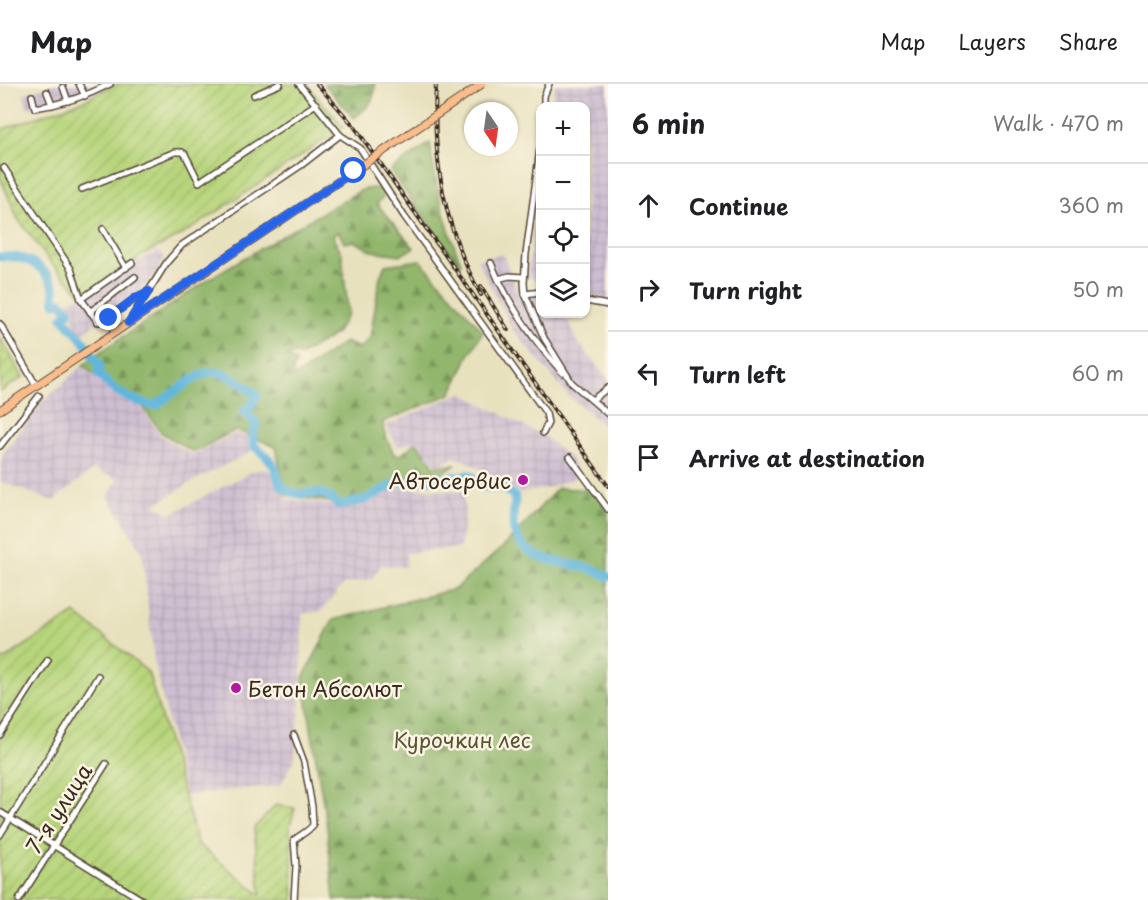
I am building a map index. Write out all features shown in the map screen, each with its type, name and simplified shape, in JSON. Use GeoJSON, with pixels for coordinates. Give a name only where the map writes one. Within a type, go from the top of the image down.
{"type":"FeatureCollection","features":[{"type":"Feature","properties":{"kind":"main road"},"geometry":{"type":"LineString","coordinates":[[0,410],[482,84]]}},
{"type":"Feature","properties":{"kind":"street"},"geometry":{"type":"LineString","coordinates":[[79,84],[85,96]]}},
{"type":"Feature","properties":{"kind":"street"},"geometry":{"type":"LineString","coordinates":[[32,96],[35,108],[85,96],[98,87],[110,84]]}},
{"type":"Feature","properties":{"kind":"street"},"geometry":{"type":"LineString","coordinates":[[254,95],[280,84]]}},
{"type":"Feature","properties":{"kind":"street"},"geometry":{"type":"LineString","coordinates":[[299,84],[340,135],[360,148],[404,216],[546,413],[548,423],[543,433]]}},
{"type":"Feature","properties":{"kind":"street"},"geometry":{"type":"LineString","coordinates":[[544,102],[549,84]]}},
{"type":"Feature","properties":{"kind":"street"},"geometry":{"type":"LineString","coordinates":[[63,87],[68,101]]}},
{"type":"Feature","properties":{"kind":"street"},"geometry":{"type":"LineString","coordinates":[[47,92],[52,105]]}},
{"type":"Feature","properties":{"kind":"street"},"geometry":{"type":"LineString","coordinates":[[82,189],[175,152],[186,154],[199,182],[316,104]]}},
{"type":"Feature","properties":{"kind":"street"},"geometry":{"type":"LineString","coordinates":[[128,323],[167,262],[182,244],[300,166],[340,135]]}},
{"type":"Feature","properties":{"kind":"street"},"geometry":{"type":"LineString","coordinates":[[539,156],[524,277],[525,294],[544,338],[572,383]]}},
{"type":"Feature","properties":{"kind":"street"},"geometry":{"type":"LineString","coordinates":[[4,168],[71,269],[81,300],[98,322],[109,318],[136,297],[149,291]]}},
{"type":"Feature","properties":{"kind":"street"},"geometry":{"type":"LineString","coordinates":[[103,229],[126,268]]}},
{"type":"Feature","properties":{"kind":"street"},"geometry":{"type":"LineString","coordinates":[[81,300],[132,263]]}},
{"type":"Feature","properties":{"kind":"street"},"geometry":{"type":"LineString","coordinates":[[491,263],[531,337],[572,383],[608,414]]}},
{"type":"Feature","properties":{"kind":"street"},"geometry":{"type":"LineString","coordinates":[[498,279],[509,276],[524,277]]}},
{"type":"Feature","properties":{"kind":"street"},"geometry":{"type":"LineString","coordinates":[[90,312],[135,278]]}},
{"type":"Feature","properties":{"kind":"street"},"geometry":{"type":"LineString","coordinates":[[525,294],[536,293]]}},
{"type":"Feature","properties":{"kind":"street"},"geometry":{"type":"LineString","coordinates":[[590,302],[608,306]]}},
{"type":"Feature","properties":{"kind":"street"},"geometry":{"type":"LineString","coordinates":[[0,324],[36,385]]}},
{"type":"Feature","properties":{"kind":"street"},"geometry":{"type":"LineString","coordinates":[[592,399],[608,388]]}},
{"type":"Feature","properties":{"kind":"street"},"geometry":{"type":"LineString","coordinates":[[0,446],[39,396]]}},
{"type":"Feature","properties":{"kind":"street"},"geometry":{"type":"LineString","coordinates":[[570,457],[608,510]]}},
{"type":"Feature","properties":{"kind":"street"},"geometry":{"type":"LineString","coordinates":[[0,735],[48,660]]}},
{"type":"Feature","properties":{"kind":"street"},"geometry":{"type":"LineString","coordinates":[[0,835],[98,676]]}},
{"type":"Feature","properties":{"kind":"street"},"geometry":{"type":"LineString","coordinates":[[294,735],[304,762],[313,825],[294,840],[296,866],[294,900]]}},
{"type":"Feature","properties":{"kind":"street","name":"7-я улица"},"geometry":{"type":"LineString","coordinates":[[19,900],[106,764]]}},
{"type":"Feature","properties":{"kind":"street"},"geometry":{"type":"LineString","coordinates":[[0,812],[138,899]]}},
{"type":"Feature","properties":{"kind":"shaded area"},"geometry":{"type":"Polygon","coordinates":[[[55,84],[111,84],[95,93],[28,108],[23,94],[55,84]]]}},
{"type":"Feature","properties":{"kind":"shaded area"},"geometry":{"type":"Polygon","coordinates":[[[555,84],[608,84],[608,300],[590,295],[590,102],[553,102],[555,84]]]}},
{"type":"Feature","properties":{"kind":"shaded area"},"geometry":{"type":"Polygon","coordinates":[[[536,212],[536,280],[527,277],[536,212]]]}},
{"type":"Feature","properties":{"kind":"shaded area"},"geometry":{"type":"Polygon","coordinates":[[[159,251],[164,257],[158,272],[146,285],[82,334],[75,325],[72,310],[65,303],[89,292],[127,266],[159,251]]]}},
{"type":"Feature","properties":{"kind":"shaded area"},"geometry":{"type":"Polygon","coordinates":[[[503,254],[519,295],[536,292],[536,318],[568,318],[576,340],[608,379],[608,429],[567,394],[513,330],[477,260],[503,254]]]}},
{"type":"Feature","properties":{"kind":"shaded area"},"geometry":{"type":"Polygon","coordinates":[[[82,366],[120,398],[140,405],[161,436],[192,455],[236,433],[250,438],[251,452],[195,480],[154,505],[171,514],[255,470],[268,469],[286,499],[332,505],[343,509],[364,505],[395,488],[464,491],[465,512],[460,548],[406,553],[406,567],[381,565],[372,579],[344,584],[321,611],[302,614],[301,701],[294,760],[280,785],[185,795],[154,660],[142,552],[108,496],[118,479],[94,469],[53,501],[0,481],[2,455],[39,405],[82,366]]]}},
{"type":"Feature","properties":{"kind":"shaded area"},"geometry":{"type":"Polygon","coordinates":[[[461,393],[545,437],[570,458],[581,476],[544,489],[520,493],[469,462],[454,457],[438,466],[415,442],[397,447],[387,425],[461,393]]]}},
{"type":"Feature","properties":{"kind":"green space"},"geometry":{"type":"Polygon","coordinates":[[[116,84],[306,84],[344,127],[185,233],[143,255],[84,297],[51,263],[18,219],[0,177],[0,130],[85,100],[116,84]]]}},
{"type":"Feature","properties":{"kind":"green space"},"geometry":{"type":"Polygon","coordinates":[[[324,84],[375,84],[375,90],[370,104],[354,118],[324,84]]]}},
{"type":"Feature","properties":{"kind":"green space"},"geometry":{"type":"Polygon","coordinates":[[[430,143],[438,190],[461,263],[459,265],[390,171],[430,143]]]}},
{"type":"Feature","properties":{"kind":"green space"},"geometry":{"type":"Polygon","coordinates":[[[363,189],[382,190],[384,196],[377,204],[414,248],[401,255],[372,251],[354,241],[344,243],[338,231],[333,236],[342,254],[348,313],[336,334],[301,355],[294,354],[288,357],[296,362],[293,370],[294,377],[345,342],[360,348],[370,338],[380,277],[385,265],[420,260],[483,331],[451,394],[383,422],[384,432],[394,454],[401,455],[416,442],[434,466],[456,465],[429,479],[388,482],[380,495],[342,504],[285,495],[276,447],[236,430],[193,452],[162,433],[141,404],[120,396],[83,365],[220,272],[363,189]]]}},
{"type":"Feature","properties":{"kind":"green space"},"geometry":{"type":"Polygon","coordinates":[[[0,337],[23,377],[0,392],[0,337]]]}},
{"type":"Feature","properties":{"kind":"green space","name":"Курочкин лес"},"geometry":{"type":"Polygon","coordinates":[[[558,488],[593,490],[608,511],[608,900],[334,900],[327,827],[303,678],[333,620],[455,589],[504,546],[558,488]]]}},
{"type":"Feature","properties":{"kind":"green space"},"geometry":{"type":"Polygon","coordinates":[[[75,613],[148,672],[198,844],[261,895],[254,828],[276,805],[295,808],[290,826],[294,900],[0,900],[0,662],[75,613]]]}},
{"type":"Feature","properties":{"kind":"waterway"},"geometry":{"type":"LineString","coordinates":[[0,257],[16,257],[31,262],[49,277],[54,288],[55,303],[61,302],[69,311],[63,318],[82,339],[100,366],[98,373],[110,386],[124,395],[156,406],[190,381],[211,372],[230,376],[257,395],[251,407],[243,411],[257,424],[253,433],[254,446],[272,463],[280,483],[287,490],[300,494],[324,494],[339,506],[364,500],[396,483],[470,475],[484,487],[504,488],[515,497],[514,530],[521,543],[530,552],[542,558],[583,567],[608,577]]}},
{"type":"Feature","properties":{"kind":"railway"},"geometry":{"type":"LineString","coordinates":[[317,84],[354,126],[608,486]]}},
{"type":"Feature","properties":{"kind":"railway"},"geometry":{"type":"LineString","coordinates":[[436,84],[436,140],[443,193],[458,244],[481,295]]}},
{"type":"Feature","properties":{"kind":"railway"},"geometry":{"type":"LineString","coordinates":[[481,286],[508,330]]}},
{"type":"Feature","properties":{"kind":"place","name":"Автосервис"},"geometry":{"type":"Point","coordinates":[523,480]}},
{"type":"Feature","properties":{"kind":"place","name":"Бетон Абсолют"},"geometry":{"type":"Point","coordinates":[236,688]}},
{"type":"Feature","properties":{"kind":"route"},"geometry":{"type":"LineString","coordinates":[[109,318],[136,297],[149,291],[128,323],[354,171]]}}]}
